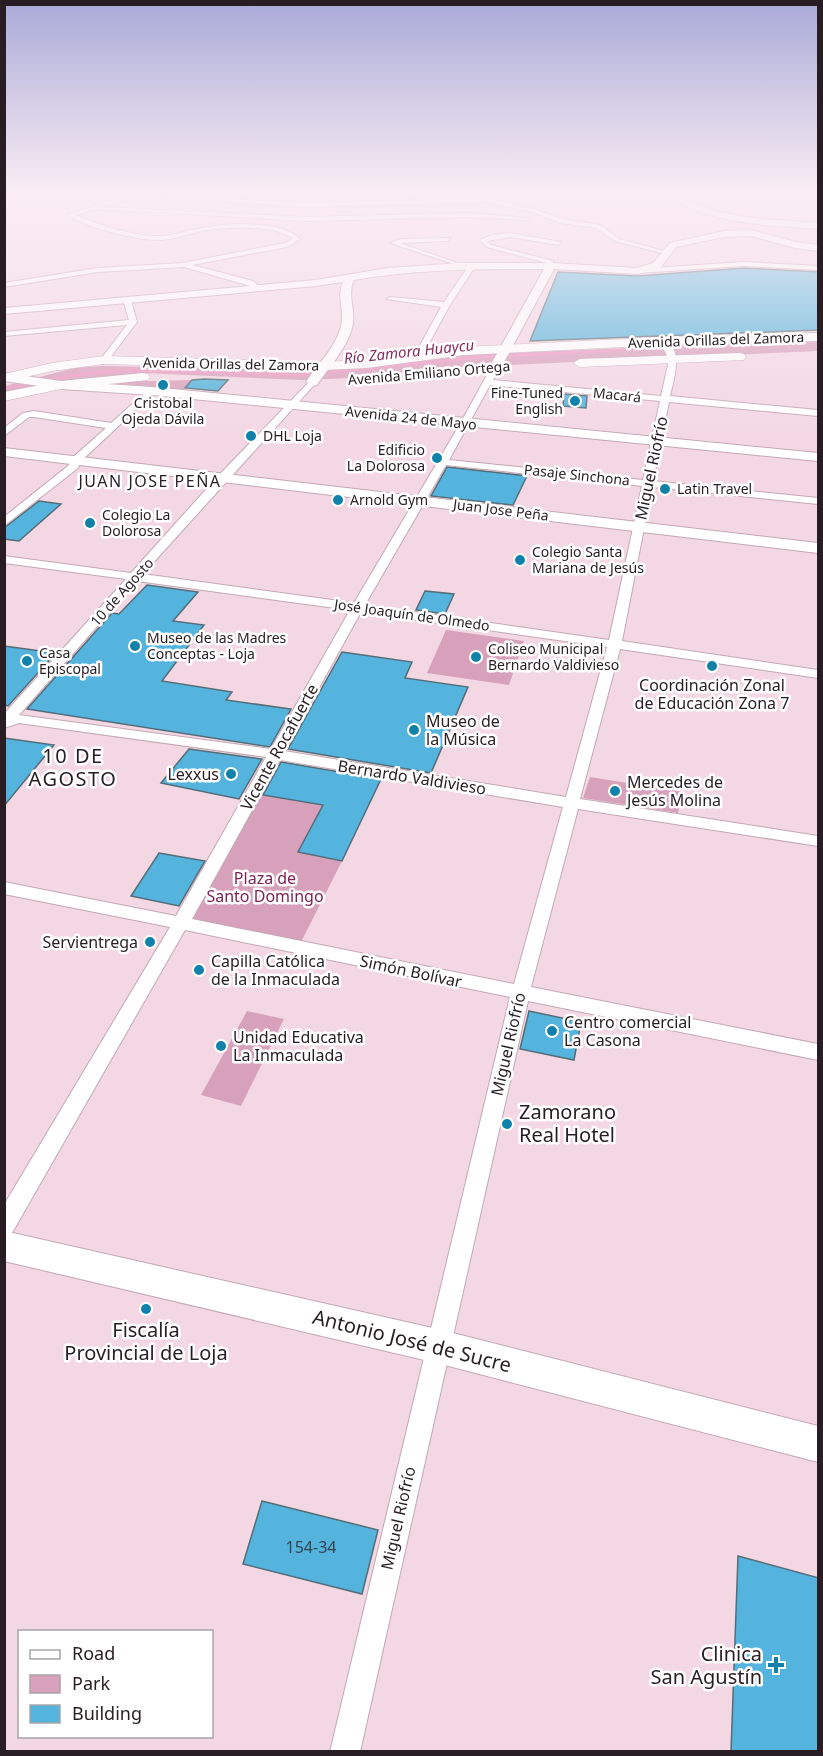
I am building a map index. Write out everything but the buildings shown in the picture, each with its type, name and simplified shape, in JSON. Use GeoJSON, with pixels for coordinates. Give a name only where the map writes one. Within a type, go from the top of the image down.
{"type":"FeatureCollection","features":[{"type":"Feature","properties":{"kind":"main road","name":"Avenida Orillas del Zamora"},"geometry":{"type":"LineString","coordinates":[[5,377],[52,367],[104,360],[322,366],[367,364],[464,351],[507,348],[819,337]]}},
{"type":"Feature","properties":{"kind":"main road"},"geometry":{"type":"LineString","coordinates":[[563,364],[754,357]]}},
{"type":"Feature","properties":{"kind":"main road","name":"Avenida Emiliano Ortega"},"geometry":{"type":"LineString","coordinates":[[473,368],[518,365]]}},
{"type":"Feature","properties":{"kind":"main road","name":"Avenida Emiliano Ortega"},"geometry":{"type":"LineString","coordinates":[[350,379],[388,376]]}},
{"type":"Feature","properties":{"kind":"main road"},"geometry":{"type":"LineString","coordinates":[[4,397],[61,385],[114,379],[166,378]]}},
{"type":"Feature","properties":{"kind":"main road","name":"Avenida Emiliano Ortega"},"geometry":{"type":"LineString","coordinates":[[305,382],[332,380]]}},
{"type":"Feature","properties":{"kind":"street"},"geometry":{"type":"LineString","coordinates":[[4,285],[67,275]]}},
{"type":"Feature","properties":{"kind":"street"},"geometry":{"type":"LineString","coordinates":[[222,275],[242,280],[258,288]]}},
{"type":"Feature","properties":{"kind":"street"},"geometry":{"type":"LineString","coordinates":[[4,311],[294,285],[367,275]]}},
{"type":"Feature","properties":{"kind":"street"},"geometry":{"type":"LineString","coordinates":[[417,358],[461,275]]}},
{"type":"Feature","properties":{"kind":"street","name":"Vicente Rocafuerte"},"geometry":{"type":"LineString","coordinates":[[4,1226],[181,922],[357,608],[422,500],[545,275]]}},
{"type":"Feature","properties":{"kind":"street"},"geometry":{"type":"LineString","coordinates":[[305,382],[322,366],[346,330],[348,315],[345,286],[350,278]]}},
{"type":"Feature","properties":{"kind":"street"},"geometry":{"type":"LineString","coordinates":[[294,285],[321,287],[345,296]]}},
{"type":"Feature","properties":{"kind":"street"},"geometry":{"type":"LineString","coordinates":[[390,299],[446,305]]}},
{"type":"Feature","properties":{"kind":"street"},"geometry":{"type":"LineString","coordinates":[[127,300],[133,322]]}},
{"type":"Feature","properties":{"kind":"street"},"geometry":{"type":"LineString","coordinates":[[4,334],[133,322]]}},
{"type":"Feature","properties":{"kind":"street"},"geometry":{"type":"LineString","coordinates":[[104,360],[133,322]]}},
{"type":"Feature","properties":{"kind":"street"},"geometry":{"type":"LineString","coordinates":[[664,342],[673,359]]}},
{"type":"Feature","properties":{"kind":"street","name":"Miguel Riofrío"},"geometry":{"type":"LineString","coordinates":[[345,1752],[520,994],[615,643],[658,442],[673,359]]}},
{"type":"Feature","properties":{"kind":"street","name":"Avenida 24 de Mayo"},"geometry":{"type":"LineString","coordinates":[[5,377],[61,385],[291,405],[465,424],[819,457]]}},
{"type":"Feature","properties":{"kind":"street","name":"10 de Agosto"},"geometry":{"type":"LineString","coordinates":[[4,723],[223,477],[291,405],[305,382]]}},
{"type":"Feature","properties":{"kind":"street","name":"Macará"},"geometry":{"type":"LineString","coordinates":[[488,382],[819,413]]}},
{"type":"Feature","properties":{"kind":"street"},"geometry":{"type":"LineString","coordinates":[[4,524],[74,466],[75,461],[152,392]]}},
{"type":"Feature","properties":{"kind":"street"},"geometry":{"type":"LineString","coordinates":[[4,433],[26,415],[34,414],[114,426]]}},
{"type":"Feature","properties":{"kind":"street","name":"Juan Jose Peña"},"geometry":{"type":"LineString","coordinates":[[4,452],[819,548]]}},
{"type":"Feature","properties":{"kind":"street","name":"Pasaje Sinchona"},"geometry":{"type":"LineString","coordinates":[[442,462],[819,501]]}},
{"type":"Feature","properties":{"kind":"street","name":"José Joaquín de Olmedo"},"geometry":{"type":"LineString","coordinates":[[4,559],[615,643],[819,674]]}},
{"type":"Feature","properties":{"kind":"street","name":"Bernardo Valdivieso"},"geometry":{"type":"LineString","coordinates":[[4,723],[18,719],[274,754],[819,841]]}},
{"type":"Feature","properties":{"kind":"street","name":"Simón Bolívar"},"geometry":{"type":"LineString","coordinates":[[4,888],[181,922],[520,994],[819,1052]]}},
{"type":"Feature","properties":{"kind":"street","name":"Antonio José de Sucre"},"geometry":{"type":"LineString","coordinates":[[4,1246],[437,1346],[819,1444]]}},
{"type":"Feature","properties":{"kind":"green space"},"geometry":{"type":"Polygon","coordinates":[[[818,340],[818,351],[440,368],[352,378],[302,380],[143,373],[5,395],[5,386],[74,368],[101,366],[310,370],[353,368],[461,355],[818,340]]]}},
{"type":"Feature","properties":{"kind":"green space"},"geometry":{"type":"Polygon","coordinates":[[[192,380],[180,393],[105,386],[108,382],[192,380]]]}},
{"type":"Feature","properties":{"kind":"green space","name":"Coliseo Municipal Bernardo Valdivieso"},"geometry":{"type":"Polygon","coordinates":[[[446,630],[524,641],[509,685],[427,673],[446,630]]]}},
{"type":"Feature","properties":{"kind":"green space"},"geometry":{"type":"Polygon","coordinates":[[[590,777],[683,792],[678,813],[583,798],[590,777]]]}},
{"type":"Feature","properties":{"kind":"green space","name":"Plaza de Santo Domingo"},"geometry":{"type":"Polygon","coordinates":[[[261,794],[323,805],[298,852],[342,861],[300,944],[192,919],[261,794]]]}},
{"type":"Feature","properties":{"kind":"green space"},"geometry":{"type":"Polygon","coordinates":[[[247,1011],[284,1019],[241,1106],[201,1095],[247,1011]]]}},
{"type":"Feature","properties":{"kind":"waterway","name":"Río Zamora Huaycu"},"geometry":{"type":"LineString","coordinates":[[45,381],[74,375],[126,370],[302,375],[484,357],[818,341]]}},
{"type":"Feature","properties":{"kind":"waterway","name":"Río Zamora Huaycu"},"geometry":{"type":"LineString","coordinates":[[4,389],[33,383]]}},
{"type":"Feature","properties":{"kind":"place","name":"Cristobal Ojeda Dávila"},"geometry":{"type":"Point","coordinates":[163,385]}},
{"type":"Feature","properties":{"kind":"place","name":"Fine-Tuned English"},"geometry":{"type":"Point","coordinates":[575,401]}},
{"type":"Feature","properties":{"kind":"place","name":"DHL Loja"},"geometry":{"type":"Point","coordinates":[251,436]}},
{"type":"Feature","properties":{"kind":"place","name":"Edificio La Dolorosa"},"geometry":{"type":"Point","coordinates":[437,458]}},
{"type":"Feature","properties":{"kind":"place","name":"Latin Travel"},"geometry":{"type":"Point","coordinates":[665,489]}},
{"type":"Feature","properties":{"kind":"place","name":"Arnold Gym"},"geometry":{"type":"Point","coordinates":[338,500]}},
{"type":"Feature","properties":{"kind":"place","name":"Colegio La Dolorosa"},"geometry":{"type":"Point","coordinates":[90,523]}},
{"type":"Feature","properties":{"kind":"place","name":"Colegio Santa Mariana de Jesús"},"geometry":{"type":"Point","coordinates":[520,560]}},
{"type":"Feature","properties":{"kind":"place","name":"Museo de las Madres Conceptas - Loja"},"geometry":{"type":"Point","coordinates":[135,646]}},
{"type":"Feature","properties":{"kind":"place","name":"Coliseo Municipal Bernardo Valdivieso"},"geometry":{"type":"Point","coordinates":[476,657]}},
{"type":"Feature","properties":{"kind":"place","name":"Casa Episcopal"},"geometry":{"type":"Point","coordinates":[27,661]}},
{"type":"Feature","properties":{"kind":"place","name":"Coordinación Zonal de Educación Zona 7"},"geometry":{"type":"Point","coordinates":[712,666]}},
{"type":"Feature","properties":{"kind":"place","name":"Museo de la Música"},"geometry":{"type":"Point","coordinates":[414,730]}},
{"type":"Feature","properties":{"kind":"place","name":"Lexxus"},"geometry":{"type":"Point","coordinates":[231,774]}},
{"type":"Feature","properties":{"kind":"place","name":"Mercedes de Jesús Molina"},"geometry":{"type":"Point","coordinates":[615,791]}},
{"type":"Feature","properties":{"kind":"place","name":"Servientrega"},"geometry":{"type":"Point","coordinates":[150,942]}},
{"type":"Feature","properties":{"kind":"place","name":"Capilla Católica de la Inmaculada"},"geometry":{"type":"Point","coordinates":[199,970]}},
{"type":"Feature","properties":{"kind":"place","name":"Centro comercial La Casona"},"geometry":{"type":"Point","coordinates":[552,1031]}},
{"type":"Feature","properties":{"kind":"place","name":"Unidad Educativa La Inmaculada"},"geometry":{"type":"Point","coordinates":[221,1046]}},
{"type":"Feature","properties":{"kind":"place","name":"Zamorano Real Hotel"},"geometry":{"type":"Point","coordinates":[507,1124]}},
{"type":"Feature","properties":{"kind":"place","name":"Fiscalía Provincial de Loja"},"geometry":{"type":"Point","coordinates":[146,1309]}},
{"type":"Feature","properties":{"kind":"place","name":"Clinica San Agustín"},"geometry":{"type":"Point","coordinates":[776,1665]}},
{"type":"Feature","properties":{"kind":"district","name":"JUAN JOSE PEÑA"},"geometry":{"type":"Point","coordinates":[150,481]}},
{"type":"Feature","properties":{"kind":"district","name":"10 DE AGOSTO"},"geometry":{"type":"Point","coordinates":[73,768]}}]}
